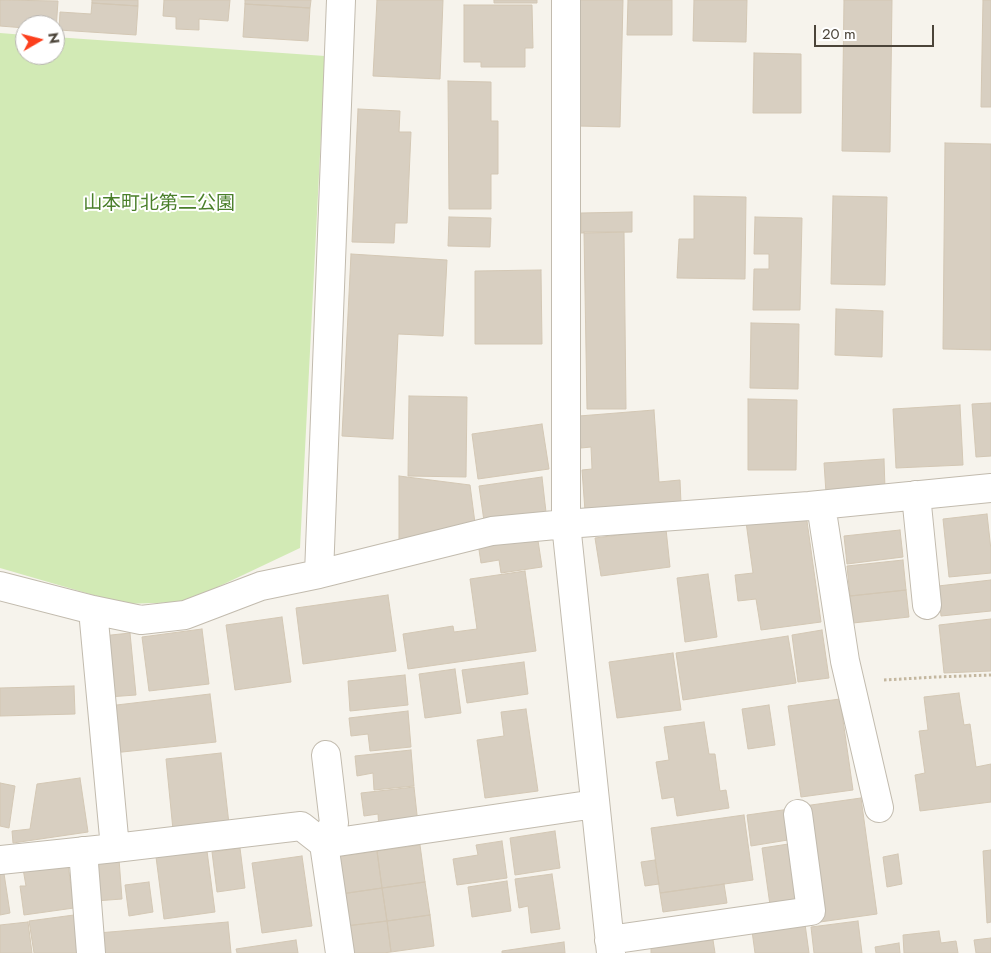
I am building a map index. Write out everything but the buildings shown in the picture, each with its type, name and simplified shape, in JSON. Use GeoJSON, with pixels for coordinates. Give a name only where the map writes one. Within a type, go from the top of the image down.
{"type":"FeatureCollection","features":[{"type":"Feature","properties":{"kind":"street"},"geometry":{"type":"LineString","coordinates":[[319,574],[341,0]]}},
{"type":"Feature","properties":{"kind":"street"},"geometry":{"type":"LineString","coordinates":[[566,0],[566,524],[610,947],[811,911],[798,814]]}},
{"type":"Feature","properties":{"kind":"street"},"geometry":{"type":"LineString","coordinates":[[0,586],[93,610],[141,620],[185,614],[261,586],[319,574],[492,531],[991,488]]}},
{"type":"Feature","properties":{"kind":"street"},"geometry":{"type":"LineString","coordinates":[[916,495],[927,605]]}},
{"type":"Feature","properties":{"kind":"street"},"geometry":{"type":"LineString","coordinates":[[821,504],[845,661],[879,808]]}},
{"type":"Feature","properties":{"kind":"street"},"geometry":{"type":"LineString","coordinates":[[93,610],[115,848]]}},
{"type":"Feature","properties":{"kind":"street"},"geometry":{"type":"LineString","coordinates":[[326,755],[334,823],[324,844],[340,953]]}},
{"type":"Feature","properties":{"kind":"street"},"geometry":{"type":"LineString","coordinates":[[0,860],[301,826],[324,844],[595,804]]}},
{"type":"Feature","properties":{"kind":"street"},"geometry":{"type":"LineString","coordinates":[[84,851],[91,953]]}},
{"type":"Feature","properties":{"kind":"path"},"geometry":{"type":"LineString","coordinates":[[850,683],[991,675]]}},
{"type":"Feature","properties":{"kind":"green space","name":"山本町北第二公園"},"geometry":{"type":"Polygon","coordinates":[[[0,33],[15,34],[15,65],[65,65],[65,38],[325,56],[300,548],[186,602],[124,604],[0,568],[0,33]]]}}]}
